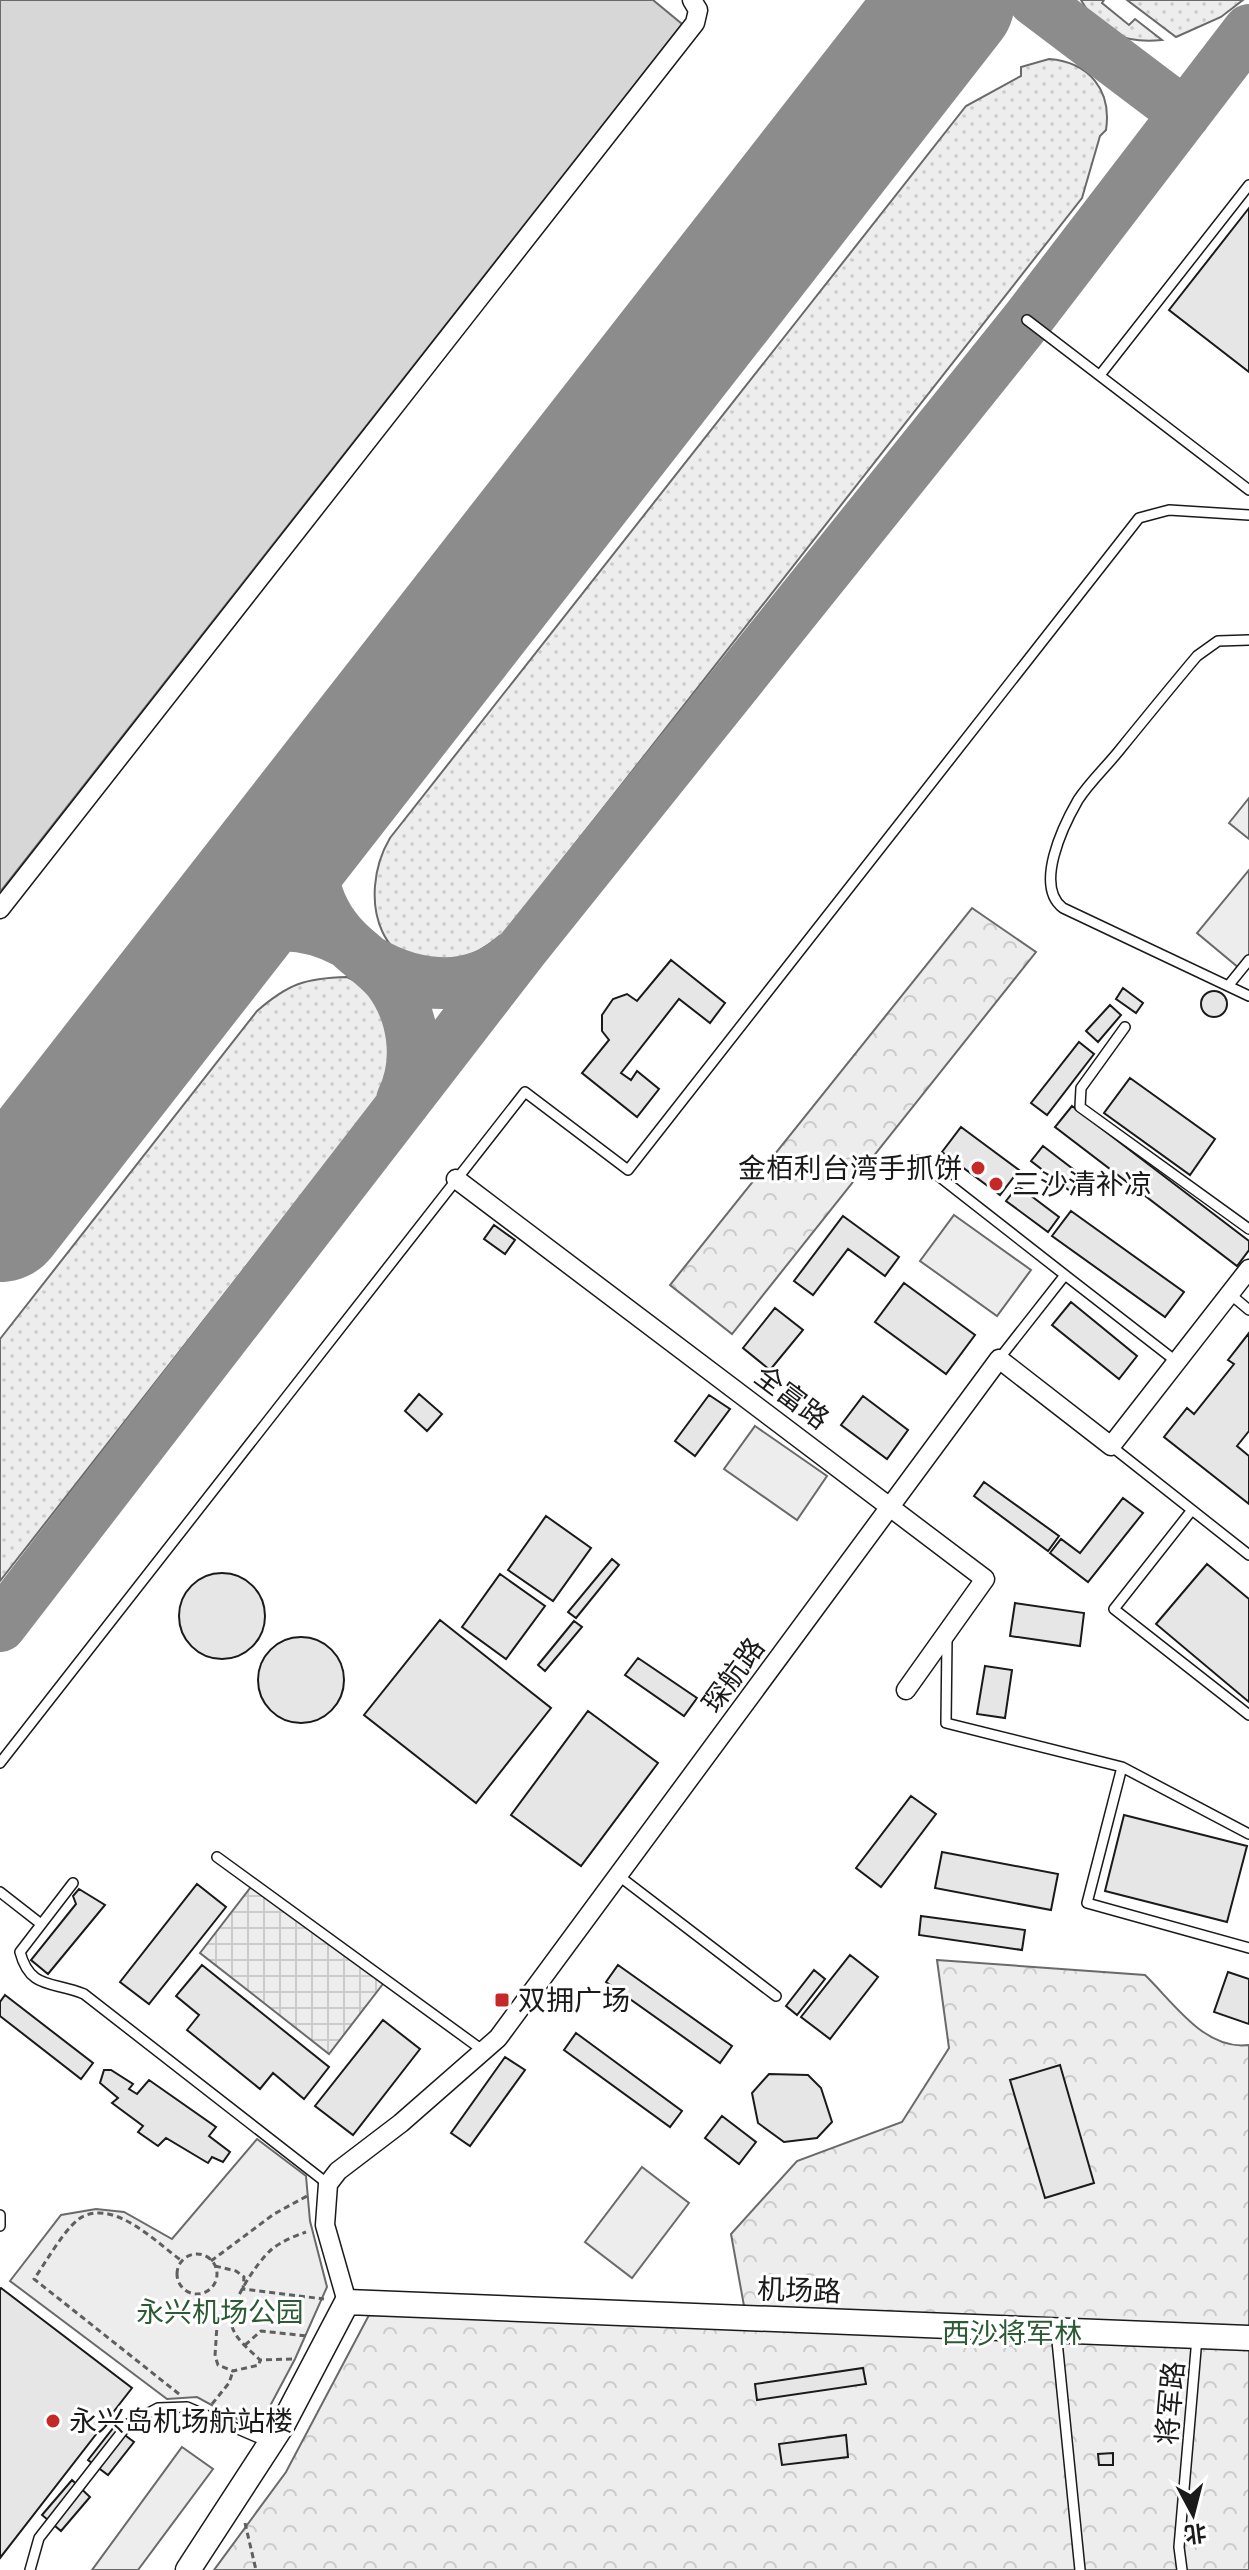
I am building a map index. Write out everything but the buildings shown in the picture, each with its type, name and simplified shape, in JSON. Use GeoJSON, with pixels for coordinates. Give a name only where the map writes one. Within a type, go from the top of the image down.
{"type":"FeatureCollection","features":[{"type":"Feature","properties":{"kind":"street"},"geometry":{"type":"LineString","coordinates":[[0,909],[695,23],[698,10],[692,0]]}},
{"type":"Feature","properties":{"kind":"street","name":"全富路"},"geometry":{"type":"LineString","coordinates":[[456,1179],[985,1579],[906,1690]]}},
{"type":"Feature","properties":{"kind":"street"},"geometry":{"type":"LineString","coordinates":[[999,1359],[1111,1446],[1249,1269]]}},
{"type":"Feature","properties":{"kind":"street","name":"琛航路"},"geometry":{"type":"LineString","coordinates":[[328,2184],[338,2171],[485,2052],[619,1876],[999,1359]]}},
{"type":"Feature","properties":{"kind":"street"},"geometry":{"type":"LineString","coordinates":[[188,2570],[271,2444],[347,2302],[325,2225],[328,2184]]}},
{"type":"Feature","properties":{"kind":"street","name":"机场路"},"geometry":{"type":"LineString","coordinates":[[347,2302],[1249,2338]]}},
{"type":"Feature","properties":{"kind":"lane"},"geometry":{"type":"LineString","coordinates":[[1100,375],[1249,185]]}},
{"type":"Feature","properties":{"kind":"lane"},"geometry":{"type":"LineString","coordinates":[[1027,320],[1249,490]]}},
{"type":"Feature","properties":{"kind":"lane"},"geometry":{"type":"LineString","coordinates":[[0,1763],[525,1092],[628,1170],[1139,518],[1169,510],[1249,515]]}},
{"type":"Feature","properties":{"kind":"lane"},"geometry":{"type":"LineString","coordinates":[[1249,640],[1218,641],[1197,656],[1079,799],[1065,826],[1050,877],[1053,901],[1063,908],[1249,996]]}},
{"type":"Feature","properties":{"kind":"lane"},"geometry":{"type":"LineString","coordinates":[[1228,986],[1249,960]]}},
{"type":"Feature","properties":{"kind":"lane"},"geometry":{"type":"LineString","coordinates":[[1125,1027],[1081,1088],[1080,1107],[1249,1229]]}},
{"type":"Feature","properties":{"kind":"lane"},"geometry":{"type":"LineString","coordinates":[[918,1160],[1177,1362]]}},
{"type":"Feature","properties":{"kind":"lane","name":"琛航路"},"geometry":{"type":"LineString","coordinates":[[999,1359],[1065,1275]]}},
{"type":"Feature","properties":{"kind":"lane"},"geometry":{"type":"LineString","coordinates":[[1230,1294],[1249,1310]]}},
{"type":"Feature","properties":{"kind":"lane"},"geometry":{"type":"LineString","coordinates":[[1111,1446],[1249,1555]]}},
{"type":"Feature","properties":{"kind":"lane"},"geometry":{"type":"LineString","coordinates":[[1192,1510],[1114,1609],[1249,1715]]}},
{"type":"Feature","properties":{"kind":"lane"},"geometry":{"type":"LineString","coordinates":[[947,1630],[946,1723],[1122,1767],[1249,1834]]}},
{"type":"Feature","properties":{"kind":"lane"},"geometry":{"type":"LineString","coordinates":[[1122,1767],[1087,1903],[1249,1948]]}},
{"type":"Feature","properties":{"kind":"lane"},"geometry":{"type":"LineString","coordinates":[[217,1857],[485,2052]]}},
{"type":"Feature","properties":{"kind":"lane"},"geometry":{"type":"LineString","coordinates":[[619,1876],[776,1996]]}},
{"type":"Feature","properties":{"kind":"lane"},"geometry":{"type":"LineString","coordinates":[[73,1883],[20,1952],[24,1966],[35,1980],[84,1994],[328,2184]]}},
{"type":"Feature","properties":{"kind":"lane"},"geometry":{"type":"LineString","coordinates":[[0,1892],[41,1924]]}},
{"type":"Feature","properties":{"kind":"lane"},"geometry":{"type":"LineString","coordinates":[[0,2215],[0,2226]]}},
{"type":"Feature","properties":{"kind":"lane"},"geometry":{"type":"LineString","coordinates":[[1056,2331],[1080,2570]]}},
{"type":"Feature","properties":{"kind":"lane","name":"将军路"},"geometry":{"type":"LineString","coordinates":[[1182,2570],[1179,2547],[1197,2336]]}},
{"type":"Feature","properties":{"kind":"lane"},"geometry":{"type":"LineString","coordinates":[[30,2570],[39,2538],[128,2424],[158,2408],[187,2407],[271,2444]]}},
{"type":"Feature","properties":{"kind":"path"},"geometry":{"type":"LineString","coordinates":[[211,2261],[274,2214],[328,2184]]}},
{"type":"Feature","properties":{"kind":"path"},"geometry":{"type":"LineString","coordinates":[[182,2261],[127,2221],[111,2216],[84,2215],[74,2223],[34,2279],[204,2413],[229,2383],[233,2371]]}},
{"type":"Feature","properties":{"kind":"path"},"geometry":{"type":"LineString","coordinates":[[260,2360],[231,2324],[243,2289],[252,2271],[272,2249],[325,2225]]}},
{"type":"Feature","properties":{"kind":"path"},"geometry":{"type":"LineString","coordinates":[[182,2261],[194,2255],[211,2261],[215,2266],[236,2271],[244,2277],[243,2289]]}},
{"type":"Feature","properties":{"kind":"path"},"geometry":{"type":"LineString","coordinates":[[182,2261],[178,2280],[185,2291],[198,2294],[214,2284],[215,2266]]}},
{"type":"Feature","properties":{"kind":"path"},"geometry":{"type":"LineString","coordinates":[[243,2289],[347,2302]]}},
{"type":"Feature","properties":{"kind":"path"},"geometry":{"type":"LineString","coordinates":[[198,2294],[217,2325],[215,2356],[218,2365],[233,2371],[259,2365],[260,2360]]}},
{"type":"Feature","properties":{"kind":"path"},"geometry":{"type":"LineString","coordinates":[[245,2345],[261,2331],[327,2341]]}},
{"type":"Feature","properties":{"kind":"path"},"geometry":{"type":"LineString","coordinates":[[260,2360],[284,2357],[315,2363]]}},
{"type":"Feature","properties":{"kind":"path"},"geometry":{"type":"LineString","coordinates":[[238,2496],[256,2570]]}},
{"type":"Feature","properties":{"kind":"green space"},"geometry":{"type":"Polygon","coordinates":[[[1081,0],[1104,0],[1102,3],[1129,25],[1135,19],[1162,40],[1136,40],[1115,34],[1096,21],[1081,0]]]}},
{"type":"Feature","properties":{"kind":"green space"},"geometry":{"type":"Polygon","coordinates":[[[1127,0],[1243,0],[1221,17],[1176,37],[1127,0]]]}},
{"type":"Feature","properties":{"kind":"green space"},"geometry":{"type":"Polygon","coordinates":[[[1049,59],[1063,61],[1086,72],[1095,81],[1105,102],[1106,130],[1100,136],[1082,198],[506,932],[470,956],[435,964],[412,961],[394,949],[382,932],[376,910],[375,886],[380,861],[390,838],[966,106],[1021,76],[1021,67],[1049,59]]]}},
{"type":"Feature","properties":{"kind":"green space"},"geometry":{"type":"Polygon","coordinates":[[[972,908],[1036,952],[732,1334],[670,1285],[972,908]]]}},
{"type":"Feature","properties":{"kind":"green space"},"geometry":{"type":"Polygon","coordinates":[[[347,977],[376,999],[389,1029],[389,1064],[377,1099],[0,1581],[0,1339],[257,1011],[278,994],[298,984],[347,977]]]}},
{"type":"Feature","properties":{"kind":"green space","name":"西沙将军林"},"geometry":{"type":"Polygon","coordinates":[[[937,1960],[1145,1975],[1204,2033],[1233,2045],[1249,2045],[1249,2570],[214,2570],[286,2472],[369,2315],[748,2328],[731,2234],[797,2161],[902,2122],[949,2048],[937,1960]]]}},
{"type":"Feature","properties":{"kind":"shaded area"},"geometry":{"type":"Polygon","coordinates":[[[0,0],[653,0],[682,24],[0,892],[0,0]]]}},
{"type":"Feature","properties":{"kind":"shaded area"},"geometry":{"type":"Polygon","coordinates":[[[1249,798],[1249,839],[1229,823],[1249,798]]]}},
{"type":"Feature","properties":{"kind":"shaded area"},"geometry":{"type":"Polygon","coordinates":[[[1249,870],[1249,955],[1239,968],[1197,933],[1249,870]]]}},
{"type":"Feature","properties":{"kind":"shaded area"},"geometry":{"type":"Polygon","coordinates":[[[954,1215],[1031,1270],[997,1316],[920,1261],[954,1215]]]}},
{"type":"Feature","properties":{"kind":"shaded area"},"geometry":{"type":"Polygon","coordinates":[[[755,1426],[827,1476],[797,1520],[724,1469],[755,1426]]]}},
{"type":"Feature","properties":{"kind":"shaded area"},"geometry":{"type":"Polygon","coordinates":[[[254,1883],[386,1980],[329,2054],[200,1953],[254,1883]]]}},
{"type":"Feature","properties":{"kind":"shaded area","name":"永兴机场公园"},"geometry":{"type":"Polygon","coordinates":[[[257,2139],[306,2176],[310,2221],[327,2287],[295,2359],[261,2423],[239,2420],[197,2397],[167,2399],[10,2281],[61,2215],[96,2209],[124,2212],[172,2239],[257,2139]]]}},
{"type":"Feature","properties":{"kind":"shaded area"},"geometry":{"type":"Polygon","coordinates":[[[642,2167],[689,2203],[632,2278],[585,2242],[642,2167]]]}},
{"type":"Feature","properties":{"kind":"shaded area"},"geometry":{"type":"Polygon","coordinates":[[[182,2447],[213,2469],[138,2570],[92,2570],[182,2447]]]}},
{"type":"Feature","properties":{"kind":"taxiway"},"geometry":{"type":"LineString","coordinates":[[1034,0],[1185,114]]}},
{"type":"Feature","properties":{"kind":"taxiway"},"geometry":{"type":"LineString","coordinates":[[0,1626],[524,947],[1027,320],[1249,30]]}},
{"type":"Feature","properties":{"kind":"taxiway"},"geometry":{"type":"LineString","coordinates":[[323,801],[313,839],[313,876],[317,893],[334,927],[388,979],[404,1007],[413,1054],[402,1100]]}},
{"type":"Feature","properties":{"kind":"taxiway"},"geometry":{"type":"LineString","coordinates":[[204,954],[239,934],[274,926],[311,929],[348,943]]}},
{"type":"Feature","properties":{"kind":"taxiway"},"geometry":{"type":"LineString","coordinates":[[371,962],[406,977],[444,983],[480,977],[513,957]]}},
{"type":"Feature","properties":{"kind":"runway"},"geometry":{"type":"LineString","coordinates":[[0,1216],[949,0]]}},
{"type":"Feature","properties":{"kind":"place","name":"金栢利台湾手抓饼"},"geometry":{"type":"Point","coordinates":[978,1168]}},
{"type":"Feature","properties":{"kind":"place","name":"三沙清补凉"},"geometry":{"type":"Point","coordinates":[996,1184]}},
{"type":"Feature","properties":{"kind":"place","name":"双拥广场"},"geometry":{"type":"Point","coordinates":[502,2000]}},
{"type":"Feature","properties":{"kind":"place","name":"永兴岛机场航站楼"},"geometry":{"type":"Point","coordinates":[53,2421]}}]}
